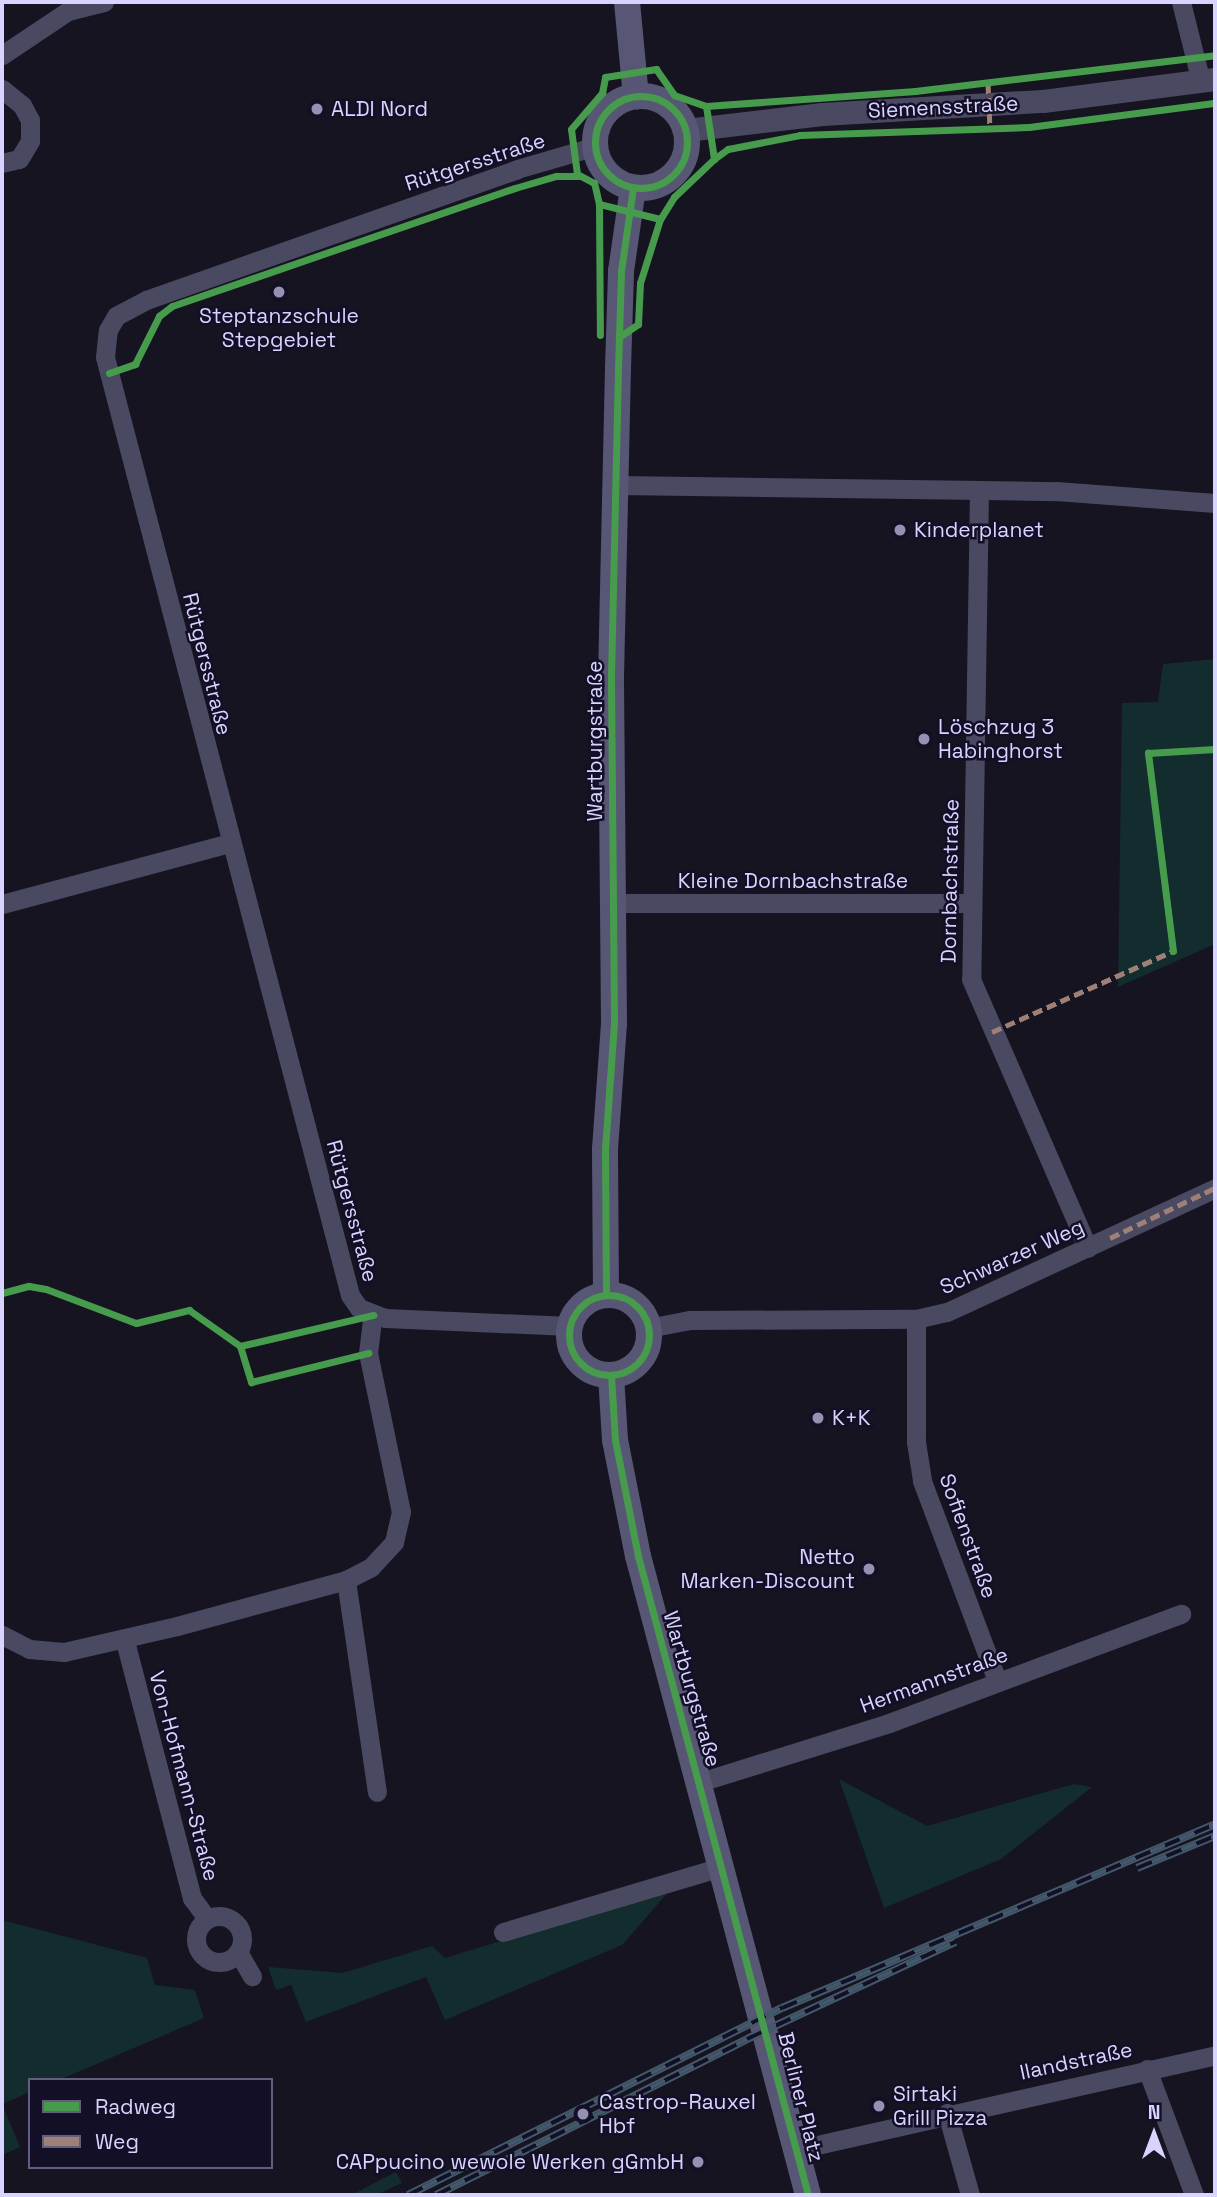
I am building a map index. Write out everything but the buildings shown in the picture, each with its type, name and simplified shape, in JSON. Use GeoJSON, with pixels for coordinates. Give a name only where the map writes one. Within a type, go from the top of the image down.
{"type":"FeatureCollection","features":[{"type":"Feature","properties":{"kind":"main road"},"geometry":{"type":"LineString","coordinates":[[627,2],[636,97]]}},
{"type":"Feature","properties":{"kind":"main road"},"geometry":{"type":"LineString","coordinates":[[636,97],[667,104],[686,130],[686,153],[675,173],[656,186],[634,187],[607,173],[596,146],[606,113],[636,97]]}},
{"type":"Feature","properties":{"kind":"main road","name":"Wartburgstraße"},"geometry":{"type":"LineString","coordinates":[[606,1295],[614,903],[611,677],[621,271],[634,187]]}},
{"type":"Feature","properties":{"kind":"main road"},"geometry":{"type":"LineString","coordinates":[[606,1295],[636,1306],[648,1328],[647,1348],[637,1364],[611,1375],[589,1371],[578,1361],[569,1341],[569,1326],[582,1305],[606,1295]]}},
{"type":"Feature","properties":{"kind":"main road","name":"Wartburgstraße"},"geometry":{"type":"LineString","coordinates":[[611,1375],[615,1440],[627,1507],[760,2008]]}},
{"type":"Feature","properties":{"kind":"main road","name":"Berliner Platz"},"geometry":{"type":"LineString","coordinates":[[760,2008],[808,2195]]}},
{"type":"Feature","properties":{"kind":"street"},"geometry":{"type":"LineString","coordinates":[[2,55],[68,11],[104,2]]}},
{"type":"Feature","properties":{"kind":"street","name":"Siemensstraße"},"geometry":{"type":"LineString","coordinates":[[686,130],[822,114],[1043,101],[1208,80],[1181,2]]}},
{"type":"Feature","properties":{"kind":"street"},"geometry":{"type":"LineString","coordinates":[[2,89],[22,105],[30,131],[30,141],[19,159],[2,163]]}},
{"type":"Feature","properties":{"kind":"street","name":"Rütgersstraße"},"geometry":{"type":"LineString","coordinates":[[373,1315],[359,1308],[350,1295],[229,843],[105,357],[108,330],[116,316],[182,287],[596,146]]}},
{"type":"Feature","properties":{"kind":"street"},"geometry":{"type":"LineString","coordinates":[[617,485],[979,490],[1215,503]]}},
{"type":"Feature","properties":{"kind":"street","name":"Dornbachstraße"},"geometry":{"type":"LineString","coordinates":[[979,490],[971,979],[978,1004],[1088,1248]]}},
{"type":"Feature","properties":{"kind":"street"},"geometry":{"type":"LineString","coordinates":[[2,904],[229,843]]}},
{"type":"Feature","properties":{"kind":"street","name":"Kleine Dornbachstraße"},"geometry":{"type":"LineString","coordinates":[[614,903],[971,903]]}},
{"type":"Feature","properties":{"kind":"street","name":"Schwarzer Weg"},"geometry":{"type":"LineString","coordinates":[[648,1328],[690,1320],[916,1319],[947,1312],[1215,1188]]}},
{"type":"Feature","properties":{"kind":"street"},"geometry":{"type":"LineString","coordinates":[[2,1635],[47,1653],[125,1641],[346,1580],[388,1553],[401,1512],[368,1353],[373,1315],[569,1326]]}},
{"type":"Feature","properties":{"kind":"street","name":"Sofienstraße"},"geometry":{"type":"LineString","coordinates":[[916,1319],[916,1430],[922,1481],[997,1681]]}},
{"type":"Feature","properties":{"kind":"street"},"geometry":{"type":"LineString","coordinates":[[346,1580],[377,1792]]}},
{"type":"Feature","properties":{"kind":"street","name":"Hermannstraße"},"geometry":{"type":"LineString","coordinates":[[700,1782],[889,1723],[1181,1614]]}},
{"type":"Feature","properties":{"kind":"street","name":"Von-Hofmann-Straße"},"geometry":{"type":"LineString","coordinates":[[125,1641],[192,1898],[207,1919]]}},
{"type":"Feature","properties":{"kind":"street"},"geometry":{"type":"LineString","coordinates":[[503,1932],[721,1867]]}},
{"type":"Feature","properties":{"kind":"street"},"geometry":{"type":"LineString","coordinates":[[222,1916],[236,1923],[242,1937],[237,1952],[225,1961],[205,1956],[197,1937],[207,1919],[222,1916]]}},
{"type":"Feature","properties":{"kind":"street"},"geometry":{"type":"LineString","coordinates":[[237,1952],[252,1976]]}},
{"type":"Feature","properties":{"kind":"street","name":"Ilandstraße"},"geometry":{"type":"LineString","coordinates":[[796,2150],[947,2113],[1215,2055]]}},
{"type":"Feature","properties":{"kind":"street"},"geometry":{"type":"LineString","coordinates":[[1147,2069],[1194,2195]]}},
{"type":"Feature","properties":{"kind":"street"},"geometry":{"type":"LineString","coordinates":[[947,2113],[970,2195]]}},
{"type":"Feature","properties":{"kind":"green space"},"geometry":{"type":"Polygon","coordinates":[[[1215,659],[1215,944],[1118,987],[1122,703],[1158,702],[1163,664],[1215,659]]]}},
{"type":"Feature","properties":{"kind":"green space"},"geometry":{"type":"Polygon","coordinates":[[[839,1779],[927,1826],[1074,1784],[1092,1787],[1001,1859],[884,1908],[839,1779]]]}},
{"type":"Feature","properties":{"kind":"green space"},"geometry":{"type":"Polygon","coordinates":[[[670,1890],[622,1945],[445,2020],[426,1977],[306,2022],[291,1985],[276,1990],[268,1967],[342,1973],[432,1946],[445,1958],[670,1890]]]}},
{"type":"Feature","properties":{"kind":"green space"},"geometry":{"type":"Polygon","coordinates":[[[2,1920],[147,1958],[155,1985],[195,1990],[204,2018],[64,2078],[28,2078],[28,2093],[2,2104],[2,1920]]]}},
{"type":"Feature","properties":{"kind":"green space"},"geometry":{"type":"Polygon","coordinates":[[[2,2104],[20,2147],[2,2155],[2,2104]]]}},
{"type":"Feature","properties":{"kind":"green space"},"geometry":{"type":"Polygon","coordinates":[[[396,2172],[402,2183],[376,2195],[351,2195],[396,2172]]]}},
{"type":"Feature","properties":{"kind":"railway"},"geometry":{"type":"LineString","coordinates":[[408,2195],[782,2008],[1215,1824]]}},
{"type":"Feature","properties":{"kind":"railway"},"geometry":{"type":"LineString","coordinates":[[1137,1868],[1215,1836]]}},
{"type":"Feature","properties":{"kind":"railway"},"geometry":{"type":"LineString","coordinates":[[436,2195],[747,2039],[955,1942]]}},
{"type":"Feature","properties":{"kind":"marked path"},"geometry":{"type":"LineString","coordinates":[[988,83],[990,128]]}},
{"type":"Feature","properties":{"kind":"marked path"},"geometry":{"type":"LineString","coordinates":[[992,1032],[1173,951]]}},
{"type":"Feature","properties":{"kind":"marked path"},"geometry":{"type":"LineString","coordinates":[[1110,1238],[1215,1188]]}},
{"type":"Feature","properties":{"kind":"cycle path"},"geometry":{"type":"LineString","coordinates":[[706,106],[714,159],[674,197],[660,219],[599,204],[594,183],[577,174],[571,129],[602,93],[605,77],[656,69],[674,95],[706,106],[915,91],[1215,55]]}},
{"type":"Feature","properties":{"kind":"cycle path"},"geometry":{"type":"LineString","coordinates":[[641,96],[658,100],[673,110],[683,125],[687,142],[683,159],[673,174],[658,184],[641,188],[624,184],[609,174],[599,159],[595,142],[599,125],[609,110],[624,100],[641,96]]}},
{"type":"Feature","properties":{"kind":"cycle path"},"geometry":{"type":"LineString","coordinates":[[714,159],[728,149],[800,135],[1029,127],[1215,103]]}},
{"type":"Feature","properties":{"kind":"cycle path"},"geometry":{"type":"LineString","coordinates":[[109,373],[135,364],[159,316],[172,306],[515,188],[556,176],[580,176]]}},
{"type":"Feature","properties":{"kind":"cycle path"},"geometry":{"type":"LineString","coordinates":[[606,1295],[605,1149],[614,1023],[611,677],[618,368],[621,271],[633,188]]}},
{"type":"Feature","properties":{"kind":"cycle path"},"geometry":{"type":"LineString","coordinates":[[599,204],[600,335]]}},
{"type":"Feature","properties":{"kind":"cycle path"},"geometry":{"type":"LineString","coordinates":[[619,337],[638,324],[640,283],[660,219]]}},
{"type":"Feature","properties":{"kind":"cycle path"},"geometry":{"type":"LineString","coordinates":[[1173,951],[1148,753],[1215,749]]}},
{"type":"Feature","properties":{"kind":"cycle path"},"geometry":{"type":"LineString","coordinates":[[2,1293],[29,1286],[46,1289],[136,1323],[189,1310],[240,1346],[373,1315]]}},
{"type":"Feature","properties":{"kind":"cycle path"},"geometry":{"type":"LineString","coordinates":[[609,1295],[624,1298],[637,1307],[646,1320],[649,1335],[646,1350],[637,1363],[624,1372],[609,1375],[594,1372],[581,1363],[572,1350],[569,1335],[572,1320],[581,1307],[594,1298],[609,1295]]}},
{"type":"Feature","properties":{"kind":"cycle path"},"geometry":{"type":"LineString","coordinates":[[240,1346],[251,1382],[368,1353]]}},
{"type":"Feature","properties":{"kind":"cycle path"},"geometry":{"type":"LineString","coordinates":[[611,1375],[615,1440],[638,1556],[808,2195]]}},
{"type":"Feature","properties":{"kind":"place","name":"ALDI Nord"},"geometry":{"type":"Point","coordinates":[317,109]}},
{"type":"Feature","properties":{"kind":"place","name":"Steptanzschule Stepgebiet"},"geometry":{"type":"Point","coordinates":[279,292]}},
{"type":"Feature","properties":{"kind":"place","name":"Kinderplanet"},"geometry":{"type":"Point","coordinates":[900,530]}},
{"type":"Feature","properties":{"kind":"place","name":"Löschzug 3 Habinghorst"},"geometry":{"type":"Point","coordinates":[924,739]}},
{"type":"Feature","properties":{"kind":"place","name":"K+K"},"geometry":{"type":"Point","coordinates":[818,1418]}},
{"type":"Feature","properties":{"kind":"place","name":"Netto Marken-Discount"},"geometry":{"type":"Point","coordinates":[869,1569]}},
{"type":"Feature","properties":{"kind":"place","name":"Sirtaki Grill Pizza"},"geometry":{"type":"Point","coordinates":[879,2106]}},
{"type":"Feature","properties":{"kind":"place","name":"Castrop-Rauxel Hbf"},"geometry":{"type":"Point","coordinates":[583,2114]}},
{"type":"Feature","properties":{"kind":"place","name":"CAPpucino wewole Werken gGmbH"},"geometry":{"type":"Point","coordinates":[698,2162]}}]}
